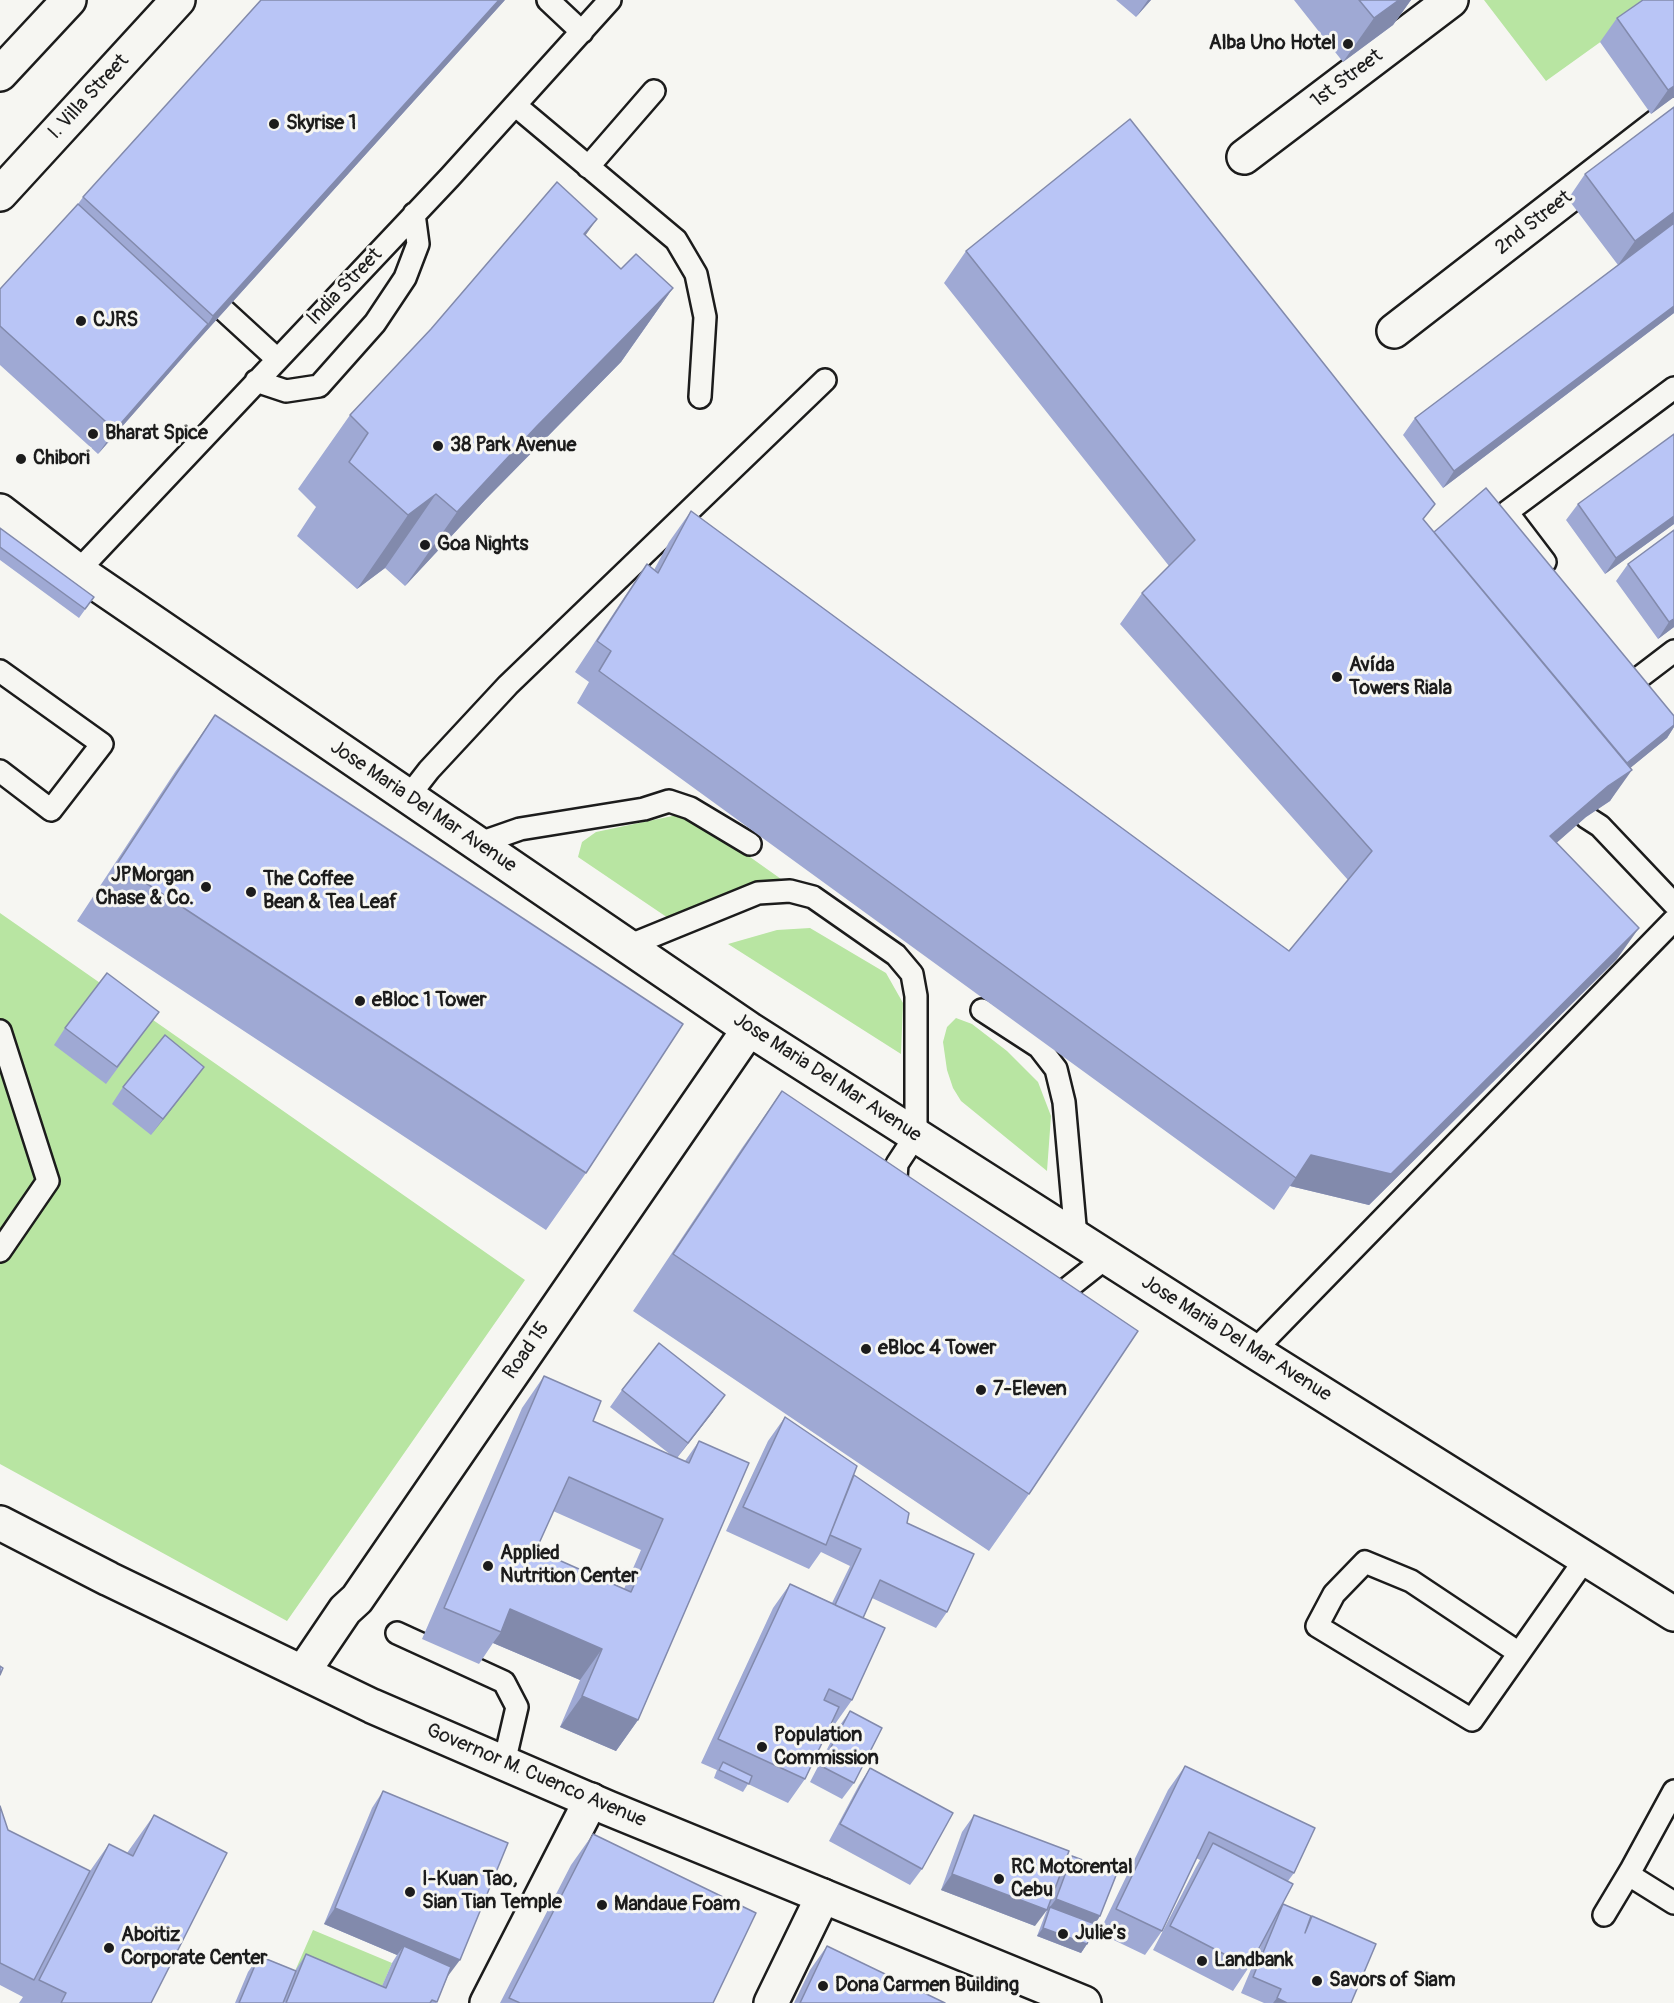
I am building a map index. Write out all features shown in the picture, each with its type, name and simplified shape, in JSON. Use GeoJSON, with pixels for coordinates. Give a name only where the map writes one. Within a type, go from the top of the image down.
{"type":"FeatureCollection","features":[{"type":"Feature","properties":{"kind":"street"},"geometry":{"type":"LineString","coordinates":[[0,74],[69,0]]}},
{"type":"Feature","properties":{"kind":"street","name":"I. Villa Street"},"geometry":{"type":"LineString","coordinates":[[0,194],[178,0]]}},
{"type":"Feature","properties":{"kind":"street","name":"1st Street"},"geometry":{"type":"LineString","coordinates":[[1244,157],[1450,0]]}},
{"type":"Feature","properties":{"kind":"street","name":"2nd Street"},"geometry":{"type":"LineString","coordinates":[[1394,331],[1674,114]]}},
{"type":"Feature","properties":{"kind":"street","name":"Jose Maria Del Mar Avenue"},"geometry":{"type":"LineString","coordinates":[[0,511],[78,571],[749,1029],[1254,1352],[1672,1610]]}},
{"type":"Feature","properties":{"kind":"street","name":"Road 15"},"geometry":{"type":"LineString","coordinates":[[303,1672],[345,1610],[357,1599],[749,1029]]}},
{"type":"Feature","properties":{"kind":"street","name":"Governor M. Cuenco Avenue"},"geometry":{"type":"LineString","coordinates":[[0,1522],[109,1579],[372,1706],[591,1800],[1084,2003]]}},
{"type":"Feature","properties":{"kind":"street"},"geometry":{"type":"LineString","coordinates":[[487,2003],[591,1800]]}},
{"type":"Feature","properties":{"kind":"street"},"geometry":{"type":"LineString","coordinates":[[771,2003],[823,1896]]}},
{"type":"Feature","properties":{"kind":"lane"},"geometry":{"type":"LineString","coordinates":[[548,0],[582,32]]}},
{"type":"Feature","properties":{"kind":"lane","name":"India Street"},"geometry":{"type":"LineString","coordinates":[[78,571],[414,214],[610,0]]}},
{"type":"Feature","properties":{"kind":"lane"},"geometry":{"type":"LineString","coordinates":[[588,167],[654,91]]}},
{"type":"Feature","properties":{"kind":"lane"},"geometry":{"type":"LineString","coordinates":[[515,105],[676,240],[696,274],[705,317],[700,397]]}},
{"type":"Feature","properties":{"kind":"lane"},"geometry":{"type":"LineString","coordinates":[[256,381],[286,391],[319,386],[375,323],[405,278],[418,244],[414,214]]}},
{"type":"Feature","properties":{"kind":"lane"},"geometry":{"type":"LineString","coordinates":[[186,277],[277,359]]}},
{"type":"Feature","properties":{"kind":"lane"},"geometry":{"type":"LineString","coordinates":[[408,797],[429,770],[508,685],[825,380]]}},
{"type":"Feature","properties":{"kind":"lane"},"geometry":{"type":"LineString","coordinates":[[1557,577],[1507,512],[1674,388]]}},
{"type":"Feature","properties":{"kind":"lane"},"geometry":{"type":"LineString","coordinates":[[1622,661],[1642,688],[1674,651]]}},
{"type":"Feature","properties":{"kind":"lane"},"geometry":{"type":"LineString","coordinates":[[0,671],[102,744],[51,810],[0,771]]}},
{"type":"Feature","properties":{"kind":"lane"},"geometry":{"type":"LineString","coordinates":[[477,844],[520,829],[644,809],[669,801],[690,808],[750,844]]}},
{"type":"Feature","properties":{"kind":"lane"},"geometry":{"type":"LineString","coordinates":[[1586,817],[1600,826],[1674,904]]}},
{"type":"Feature","properties":{"kind":"lane"},"geometry":{"type":"LineString","coordinates":[[628,946],[758,892],[790,891],[813,897],[896,955],[912,974],[916,996],[916,1136],[897,1164],[895,1192],[905,1209]]}},
{"type":"Feature","properties":{"kind":"lane"},"geometry":{"type":"LineString","coordinates":[[1254,1352],[1674,920]]}},
{"type":"Feature","properties":{"kind":"lane"},"geometry":{"type":"LineString","coordinates":[[982,1010],[1039,1047],[1056,1070],[1064,1102],[1076,1238]]}},
{"type":"Feature","properties":{"kind":"lane"},"geometry":{"type":"LineString","coordinates":[[0,1031],[48,1182],[0,1251]]}},
{"type":"Feature","properties":{"kind":"lane"},"geometry":{"type":"LineString","coordinates":[[1025,1298],[1059,1294],[1107,1257]]}},
{"type":"Feature","properties":{"kind":"lane"},"geometry":{"type":"LineString","coordinates":[[1519,1653],[1411,1581],[1365,1562],[1334,1594],[1317,1626],[1472,1720],[1586,1558]]}},
{"type":"Feature","properties":{"kind":"lane"},"geometry":{"type":"LineString","coordinates":[[397,1633],[504,1682],[517,1707],[504,1763]]}},
{"type":"Feature","properties":{"kind":"lane"},"geometry":{"type":"LineString","coordinates":[[1604,1915],[1674,1791]]}},
{"type":"Feature","properties":{"kind":"lane"},"geometry":{"type":"LineString","coordinates":[[1631,1870],[1634,1878],[1674,1903]]}},
{"type":"Feature","properties":{"kind":"green space"},"geometry":{"type":"Polygon","coordinates":[[[1484,0],[1659,0],[1546,81],[1484,0]]]}},
{"type":"Feature","properties":{"kind":"green space"},"geometry":{"type":"Polygon","coordinates":[[[682,814],[695,818],[781,879],[671,920],[578,857],[582,842],[596,832],[682,814]]]}},
{"type":"Feature","properties":{"kind":"green space"},"geometry":{"type":"Polygon","coordinates":[[[0,913],[525,1280],[287,1621],[0,1464],[0,913]]]}},
{"type":"Feature","properties":{"kind":"green space"},"geometry":{"type":"Polygon","coordinates":[[[810,928],[886,973],[903,1003],[901,1054],[728,944],[777,930],[810,928]]]}},
{"type":"Feature","properties":{"kind":"green space"},"geometry":{"type":"Polygon","coordinates":[[[956,1018],[972,1024],[1007,1051],[1038,1082],[1051,1116],[1047,1171],[961,1101],[953,1088],[947,1070],[943,1042],[947,1027],[956,1018]]]}},
{"type":"Feature","properties":{"kind":"green space"},"geometry":{"type":"Polygon","coordinates":[[[313,1930],[392,1963],[375,2003],[295,1971],[313,1930]]]}},
{"type":"Feature","properties":{"kind":"building","name":"Skyrise 1"},"geometry":{"type":"Polygon","coordinates":[[[261,0],[499,0],[213,316],[83,197],[261,0]]]}},
{"type":"Feature","properties":{"kind":"building"},"geometry":{"type":"Polygon","coordinates":[[[1359,0],[1399,0],[1374,18],[1359,0]]]}},
{"type":"Feature","properties":{"kind":"building"},"geometry":{"type":"Polygon","coordinates":[[[1643,0],[1674,0],[1674,86],[1668,90],[1617,18],[1643,0]]]}},
{"type":"Feature","properties":{"kind":"building"},"geometry":{"type":"Polygon","coordinates":[[[1674,107],[1674,212],[1635,241],[1585,174],[1674,107]]]}},
{"type":"Feature","properties":{"kind":"building","name":"Avída Towers Riala"},"geometry":{"type":"Polygon","coordinates":[[[1130,119],[1435,504],[1423,519],[1632,770],[1608,786],[1550,836],[1639,928],[1391,1174],[1311,1155],[1296,1178],[599,671],[611,651],[597,641],[647,564],[658,573],[691,511],[1289,951],[1372,851],[1142,593],[1195,540],[966,251],[1130,119]]]}},
{"type":"Feature","properties":{"kind":"building","name":"38 Park Avenue"},"geometry":{"type":"Polygon","coordinates":[[[557,182],[597,219],[584,234],[621,269],[636,254],[673,288],[537,426],[457,512],[436,494],[408,515],[349,462],[368,433],[350,415],[431,329],[557,182]]]}},
{"type":"Feature","properties":{"kind":"building","name":"CJRS"},"geometry":{"type":"Polygon","coordinates":[[[78,204],[208,324],[115,430],[0,326],[0,289],[78,204]]]}},
{"type":"Feature","properties":{"kind":"building"},"geometry":{"type":"Polygon","coordinates":[[[1674,223],[1674,306],[1454,471],[1415,418],[1674,223]]]}},
{"type":"Feature","properties":{"kind":"building"},"geometry":{"type":"Polygon","coordinates":[[[1674,434],[1674,516],[1616,558],[1578,504],[1674,434]]]}},
{"type":"Feature","properties":{"kind":"building"},"geometry":{"type":"Polygon","coordinates":[[[1486,488],[1674,716],[1674,725],[1627,763],[1434,532],[1486,488]]]}},
{"type":"Feature","properties":{"kind":"building"},"geometry":{"type":"Polygon","coordinates":[[[0,528],[94,597],[85,609],[0,547],[0,528]]]}},
{"type":"Feature","properties":{"kind":"building"},"geometry":{"type":"Polygon","coordinates":[[[1674,530],[1674,619],[1669,622],[1628,564],[1674,530]]]}},
{"type":"Feature","properties":{"kind":"building","name":"eBloc 1 Tower"},"geometry":{"type":"Polygon","coordinates":[[[215,715],[683,1024],[586,1173],[117,864],[215,715]]]}},
{"type":"Feature","properties":{"kind":"building"},"geometry":{"type":"Polygon","coordinates":[[[107,973],[159,1012],[117,1067],[65,1028],[107,973]]]}},
{"type":"Feature","properties":{"kind":"building"},"geometry":{"type":"Polygon","coordinates":[[[165,1035],[204,1067],[163,1119],[123,1087],[165,1035]]]}},
{"type":"Feature","properties":{"kind":"building","name":"eBloc 4 Tower"},"geometry":{"type":"Polygon","coordinates":[[[782,1091],[1138,1331],[1029,1494],[673,1254],[782,1091]]]}},
{"type":"Feature","properties":{"kind":"building"},"geometry":{"type":"Polygon","coordinates":[[[659,1343],[725,1395],[688,1443],[622,1390],[659,1343]]]}},
{"type":"Feature","properties":{"kind":"building","name":"Applied Nutrition Center"},"geometry":{"type":"Polygon","coordinates":[[[544,1376],[601,1401],[593,1421],[689,1463],[699,1441],[749,1463],[638,1720],[582,1696],[602,1649],[510,1609],[501,1632],[444,1608],[544,1376]],[[569,1477],[536,1550],[631,1592],[663,1519],[569,1477]]]}},
{"type":"Feature","properties":{"kind":"building"},"geometry":{"type":"Polygon","coordinates":[[[785,1417],[857,1466],[826,1545],[743,1507],[785,1417]]]}},
{"type":"Feature","properties":{"kind":"building"},"geometry":{"type":"Polygon","coordinates":[[[854,1475],[909,1513],[907,1523],[974,1554],[947,1612],[880,1580],[863,1618],[835,1605],[861,1549],[830,1535],[854,1475]]]}},
{"type":"Feature","properties":{"kind":"building"},"geometry":{"type":"Polygon","coordinates":[[[790,1584],[885,1628],[852,1700],[829,1689],[824,1700],[839,1707],[805,1779],[718,1739],[790,1584]]]}},
{"type":"Feature","properties":{"kind":"building"},"geometry":{"type":"Polygon","coordinates":[[[850,1711],[882,1728],[854,1783],[821,1766],[850,1711]]]}},
{"type":"Feature","properties":{"kind":"building"},"geometry":{"type":"Polygon","coordinates":[[[723,1762],[752,1776],[749,1784],[719,1770],[723,1762]]]}},
{"type":"Feature","properties":{"kind":"building"},"geometry":{"type":"Polygon","coordinates":[[[1185,1766],[1315,1828],[1294,1873],[1209,1832],[1162,1931],[1116,1909],[1185,1766]]]}},
{"type":"Feature","properties":{"kind":"building"},"geometry":{"type":"Polygon","coordinates":[[[870,1768],[953,1813],[922,1869],[840,1824],[870,1768]]]}},
{"type":"Feature","properties":{"kind":"building","name":"I-Kuan Tao, Sian Tian Temple"},"geometry":{"type":"Polygon","coordinates":[[[383,1791],[508,1843],[460,1960],[335,1908],[383,1791]]]}},
{"type":"Feature","properties":{"kind":"building","name":"Aboitiz Corporate Center"},"geometry":{"type":"Polygon","coordinates":[[[0,1806],[8,1830],[90,1871],[34,1980],[0,1963],[0,1806]]]}},
{"type":"Feature","properties":{"kind":"building","name":"Aboitiz Corporate Center"},"geometry":{"type":"Polygon","coordinates":[[[154,1815],[227,1853],[151,2003],[61,2003],[66,1993],[39,1980],[109,1844],[133,1856],[154,1815]]]}},
{"type":"Feature","properties":{"kind":"building","name":"RC Motorental Cebu"},"geometry":{"type":"Polygon","coordinates":[[[974,1815],[1069,1851],[1047,1910],[952,1874],[974,1815]]]}},
{"type":"Feature","properties":{"kind":"building","name":"Mandaue Foam"},"geometry":{"type":"Polygon","coordinates":[[[593,1834],[756,1913],[713,2003],[520,2003],[509,1998],[593,1834]]]}},
{"type":"Feature","properties":{"kind":"building"},"geometry":{"type":"Polygon","coordinates":[[[1213,1843],[1293,1884],[1249,1967],[1170,1926],[1213,1843]]]}},
{"type":"Feature","properties":{"kind":"building"},"geometry":{"type":"Polygon","coordinates":[[[1072,1856],[1117,1873],[1100,1916],[1056,1899],[1072,1856]]]}},
{"type":"Feature","properties":{"kind":"building"},"geometry":{"type":"Polygon","coordinates":[[[1283,1904],[1311,1916],[1305,1933],[1312,1916],[1376,1944],[1351,2003],[1287,2003],[1277,1998],[1281,1989],[1253,1977],[1283,1904]]]}},
{"type":"Feature","properties":{"kind":"building"},"geometry":{"type":"Polygon","coordinates":[[[1050,1907],[1095,1924],[1087,1944],[1043,1928],[1050,1907]]]}},
{"type":"Feature","properties":{"kind":"building"},"geometry":{"type":"Polygon","coordinates":[[[404,1946],[451,1967],[437,2002],[432,2000],[430,2003],[286,2003],[306,1954],[386,1988],[404,1946]]]}},
{"type":"Feature","properties":{"kind":"building"},"geometry":{"type":"Polygon","coordinates":[[[827,1946],[945,2003],[800,2003],[827,1946]]]}},
{"type":"Feature","properties":{"kind":"building"},"geometry":{"type":"Polygon","coordinates":[[[259,1956],[296,1971],[283,2003],[239,2003],[259,1956]]]}},
{"type":"Feature","properties":{"kind":"place","name":"Alba Uno Hotel"},"geometry":{"type":"Point","coordinates":[1348,44]}},
{"type":"Feature","properties":{"kind":"place","name":"Skyrise 1"},"geometry":{"type":"Point","coordinates":[274,124]}},
{"type":"Feature","properties":{"kind":"place","name":"CJRS"},"geometry":{"type":"Point","coordinates":[81,321]}},
{"type":"Feature","properties":{"kind":"place","name":"Bharat Spice"},"geometry":{"type":"Point","coordinates":[93,434]}},
{"type":"Feature","properties":{"kind":"place","name":"38 Park Avenue"},"geometry":{"type":"Point","coordinates":[438,446]}},
{"type":"Feature","properties":{"kind":"place","name":"Chibori"},"geometry":{"type":"Point","coordinates":[21,459]}},
{"type":"Feature","properties":{"kind":"place","name":"Goa Nights"},"geometry":{"type":"Point","coordinates":[425,545]}},
{"type":"Feature","properties":{"kind":"place","name":"Avída Towers Riala"},"geometry":{"type":"Point","coordinates":[1337,677]}},
{"type":"Feature","properties":{"kind":"place","name":"JPMorgan Chase & Co."},"geometry":{"type":"Point","coordinates":[206,887]}},
{"type":"Feature","properties":{"kind":"place","name":"The Coffee Bean & Tea Leaf"},"geometry":{"type":"Point","coordinates":[251,892]}},
{"type":"Feature","properties":{"kind":"place","name":"eBloc 1 Tower"},"geometry":{"type":"Point","coordinates":[360,1001]}},
{"type":"Feature","properties":{"kind":"place","name":"eBloc 4 Tower"},"geometry":{"type":"Point","coordinates":[866,1349]}},
{"type":"Feature","properties":{"kind":"place","name":"7-Eleven"},"geometry":{"type":"Point","coordinates":[981,1390]}},
{"type":"Feature","properties":{"kind":"place","name":"Applied Nutrition Center"},"geometry":{"type":"Point","coordinates":[488,1566]}},
{"type":"Feature","properties":{"kind":"place","name":"Population Commission"},"geometry":{"type":"Point","coordinates":[762,1747]}},
{"type":"Feature","properties":{"kind":"place","name":"RC Motorental Cebu"},"geometry":{"type":"Point","coordinates":[999,1879]}},
{"type":"Feature","properties":{"kind":"place","name":"I-Kuan Tao, Sian Tian Temple"},"geometry":{"type":"Point","coordinates":[410,1892]}},
{"type":"Feature","properties":{"kind":"place","name":"Mandaue Foam"},"geometry":{"type":"Point","coordinates":[602,1905]}},
{"type":"Feature","properties":{"kind":"place","name":"Julie's"},"geometry":{"type":"Point","coordinates":[1063,1934]}},
{"type":"Feature","properties":{"kind":"place","name":"Aboitiz Corporate Center"},"geometry":{"type":"Point","coordinates":[109,1948]}},
{"type":"Feature","properties":{"kind":"place","name":"Landbank"},"geometry":{"type":"Point","coordinates":[1202,1961]}},
{"type":"Feature","properties":{"kind":"place","name":"Savors of Siam"},"geometry":{"type":"Point","coordinates":[1317,1981]}},
{"type":"Feature","properties":{"kind":"place","name":"Dona Carmen Building"},"geometry":{"type":"Point","coordinates":[823,1986]}}]}
